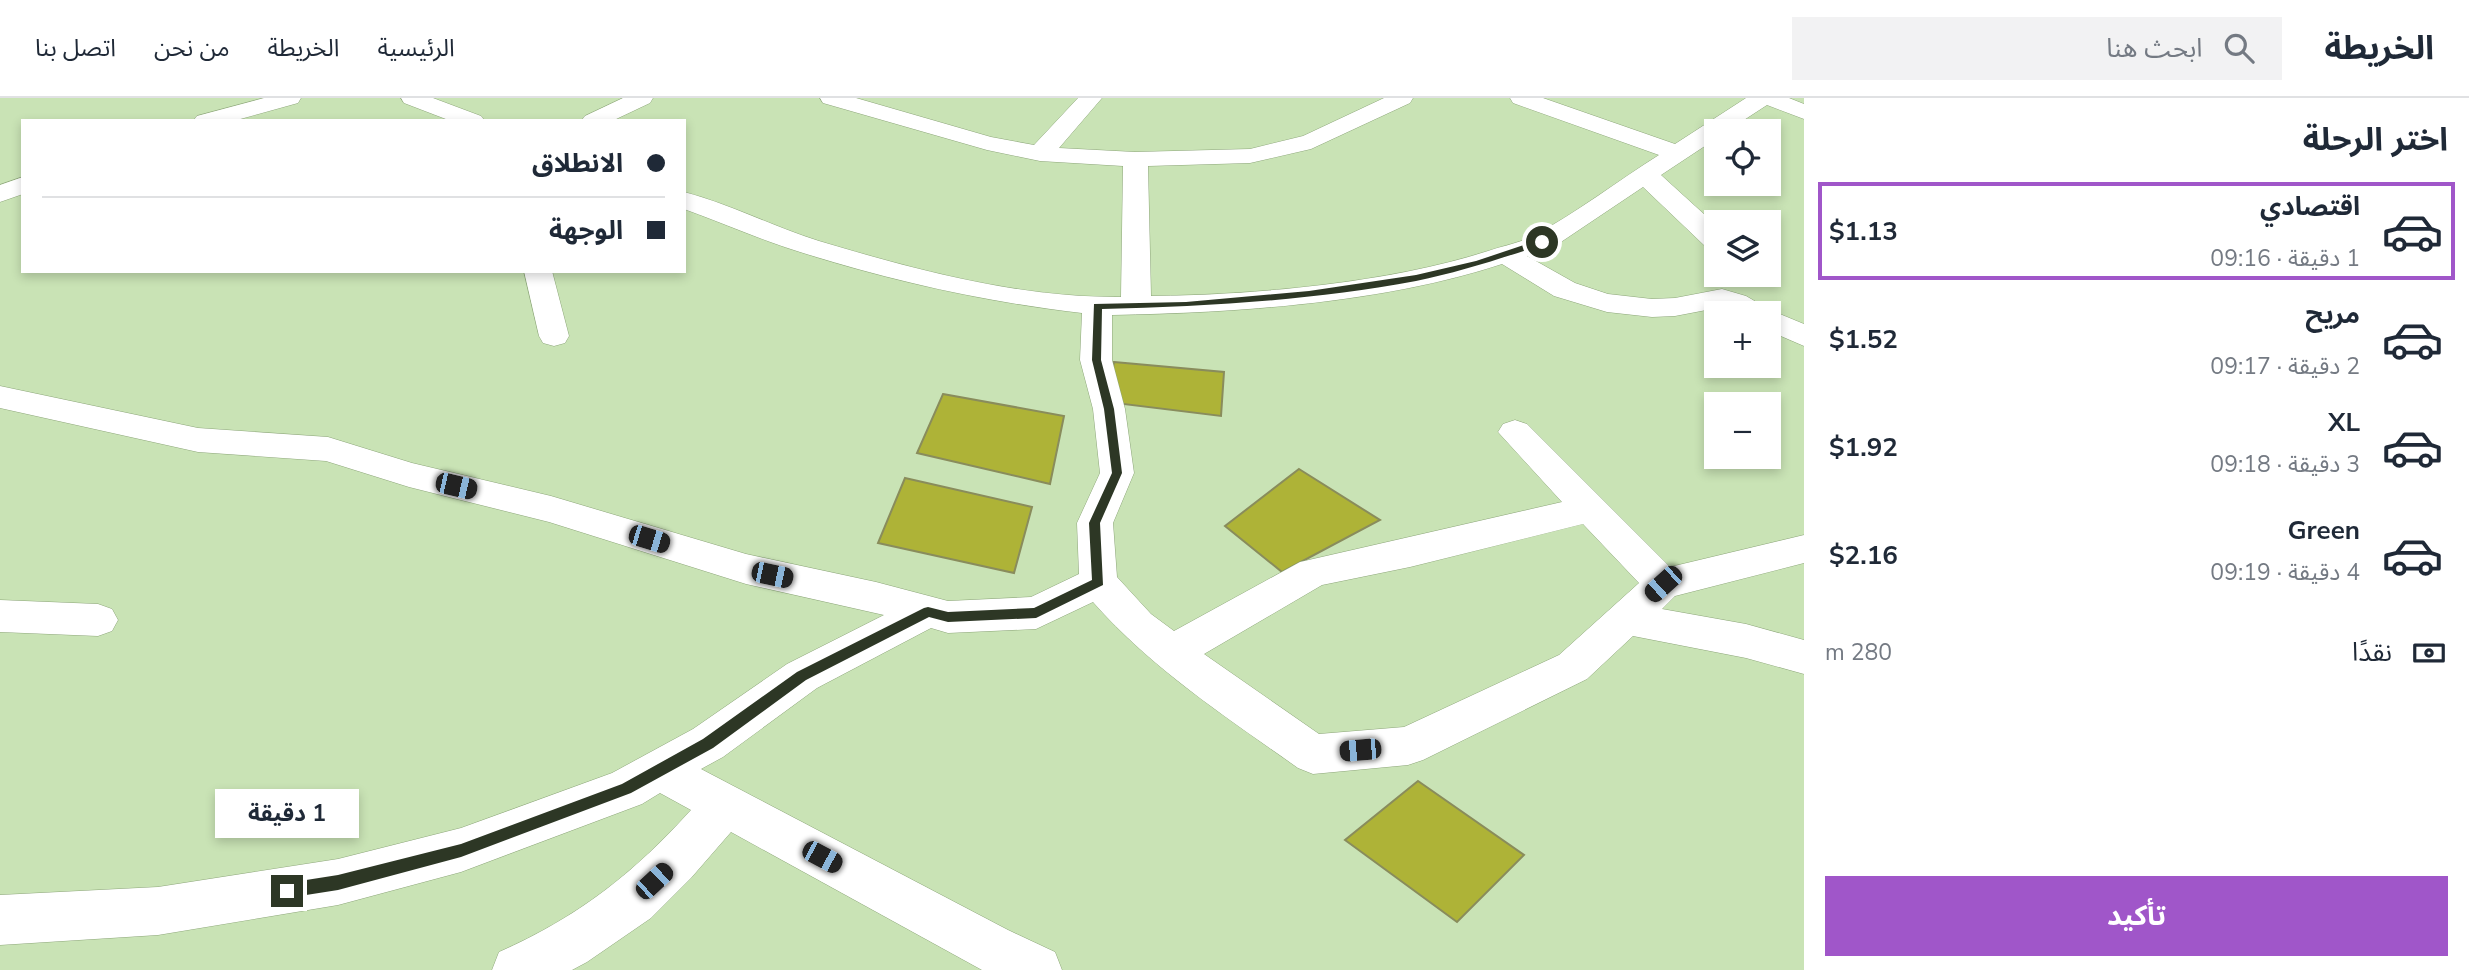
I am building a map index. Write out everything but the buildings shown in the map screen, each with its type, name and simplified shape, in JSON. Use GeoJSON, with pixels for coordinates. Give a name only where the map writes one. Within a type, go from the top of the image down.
{"type":"FeatureCollection","features":[{"type":"Feature","properties":{"kind":"street"},"geometry":{"type":"LineString","coordinates":[[212,119],[290,98]]}},
{"type":"Feature","properties":{"kind":"street"},"geometry":{"type":"LineString","coordinates":[[412,98],[467,119]]}},
{"type":"Feature","properties":{"kind":"street"},"geometry":{"type":"LineString","coordinates":[[597,119],[642,98]]}},
{"type":"Feature","properties":{"kind":"street"},"geometry":{"type":"LineString","coordinates":[[831,98],[987,144],[1040,154],[1135,159],[1250,156],[1311,142],[1402,98]]}},
{"type":"Feature","properties":{"kind":"street"},"geometry":{"type":"LineString","coordinates":[[872,111],[893,98]]}},
{"type":"Feature","properties":{"kind":"street"},"geometry":{"type":"LineString","coordinates":[[1040,154],[1091,98]]}},
{"type":"Feature","properties":{"kind":"street"},"geometry":{"type":"LineString","coordinates":[[1521,98],[1678,153]]}},
{"type":"Feature","properties":{"kind":"street"},"geometry":{"type":"LineString","coordinates":[[686,201],[808,246],[905,273],[1007,296],[1097,306],[1136,306],[1186,305],[1309,294],[1416,278],[1542,242],[1762,98]]}},
{"type":"Feature","properties":{"kind":"street"},"geometry":{"type":"LineString","coordinates":[[1769,98],[1804,112]]}},
{"type":"Feature","properties":{"kind":"street"},"geometry":{"type":"LineString","coordinates":[[1135,159],[1136,306]]}},
{"type":"Feature","properties":{"kind":"street"},"geometry":{"type":"LineString","coordinates":[[1644,175],[1704,228]]}},
{"type":"Feature","properties":{"kind":"street"},"geometry":{"type":"LineString","coordinates":[[0,194],[21,186]]}},
{"type":"Feature","properties":{"kind":"street"},"geometry":{"type":"LineString","coordinates":[[1506,254],[1531,274],[1569,293],[1616,307],[1674,307],[1721,287]]}},
{"type":"Feature","properties":{"kind":"street"},"geometry":{"type":"LineString","coordinates":[[538,273],[554,336]]}},
{"type":"Feature","properties":{"kind":"street"},"geometry":{"type":"LineString","coordinates":[[1724,287],[1742,301]]}},
{"type":"Feature","properties":{"kind":"street"},"geometry":{"type":"LineString","coordinates":[[1097,306],[1096,360],[1109,409],[1117,473],[1095,523],[1098,582],[1137,625],[1313,754],[1408,746],[1573,667],[1663,584],[1804,550]]}},
{"type":"Feature","properties":{"kind":"street"},"geometry":{"type":"LineString","coordinates":[[1781,325],[1804,336]]}},
{"type":"Feature","properties":{"kind":"street"},"geometry":{"type":"LineString","coordinates":[[0,397],[198,440],[328,449],[409,475],[551,509],[746,569],[876,597],[948,617],[1036,613],[1098,582]]}},
{"type":"Feature","properties":{"kind":"street"},"geometry":{"type":"LineString","coordinates":[[1515,432],[1663,584]]}},
{"type":"Feature","properties":{"kind":"street"},"geometry":{"type":"LineString","coordinates":[[1172,652],[1313,572],[1410,553],[1590,509]]}},
{"type":"Feature","properties":{"kind":"street"},"geometry":{"type":"LineString","coordinates":[[0,920],[158,911],[338,882],[461,850],[626,789],[708,744],[802,676],[928,611]]}},
{"type":"Feature","properties":{"kind":"street"},"geometry":{"type":"LineString","coordinates":[[0,616],[98,620]]}},
{"type":"Feature","properties":{"kind":"street"},"geometry":{"type":"LineString","coordinates":[[1625,618],[1746,641],[1804,657]]}},
{"type":"Feature","properties":{"kind":"street"},"geometry":{"type":"LineString","coordinates":[[660,770],[990,948],[1037,970]]}},
{"type":"Feature","properties":{"kind":"street"},"geometry":{"type":"LineString","coordinates":[[517,970],[563,950],[621,911],[670,866],[725,805]]}},
{"type":"Feature","properties":{"kind":"route"},"geometry":{"type":"LineString","coordinates":[[287,891],[338,882],[461,850],[626,789],[708,744],[802,676],[928,611],[948,617],[1036,613],[1098,582],[1095,523],[1117,473],[1109,409],[1096,360],[1097,306],[1186,305],[1309,294],[1416,278],[1478,263],[1542,242]]}}]}
